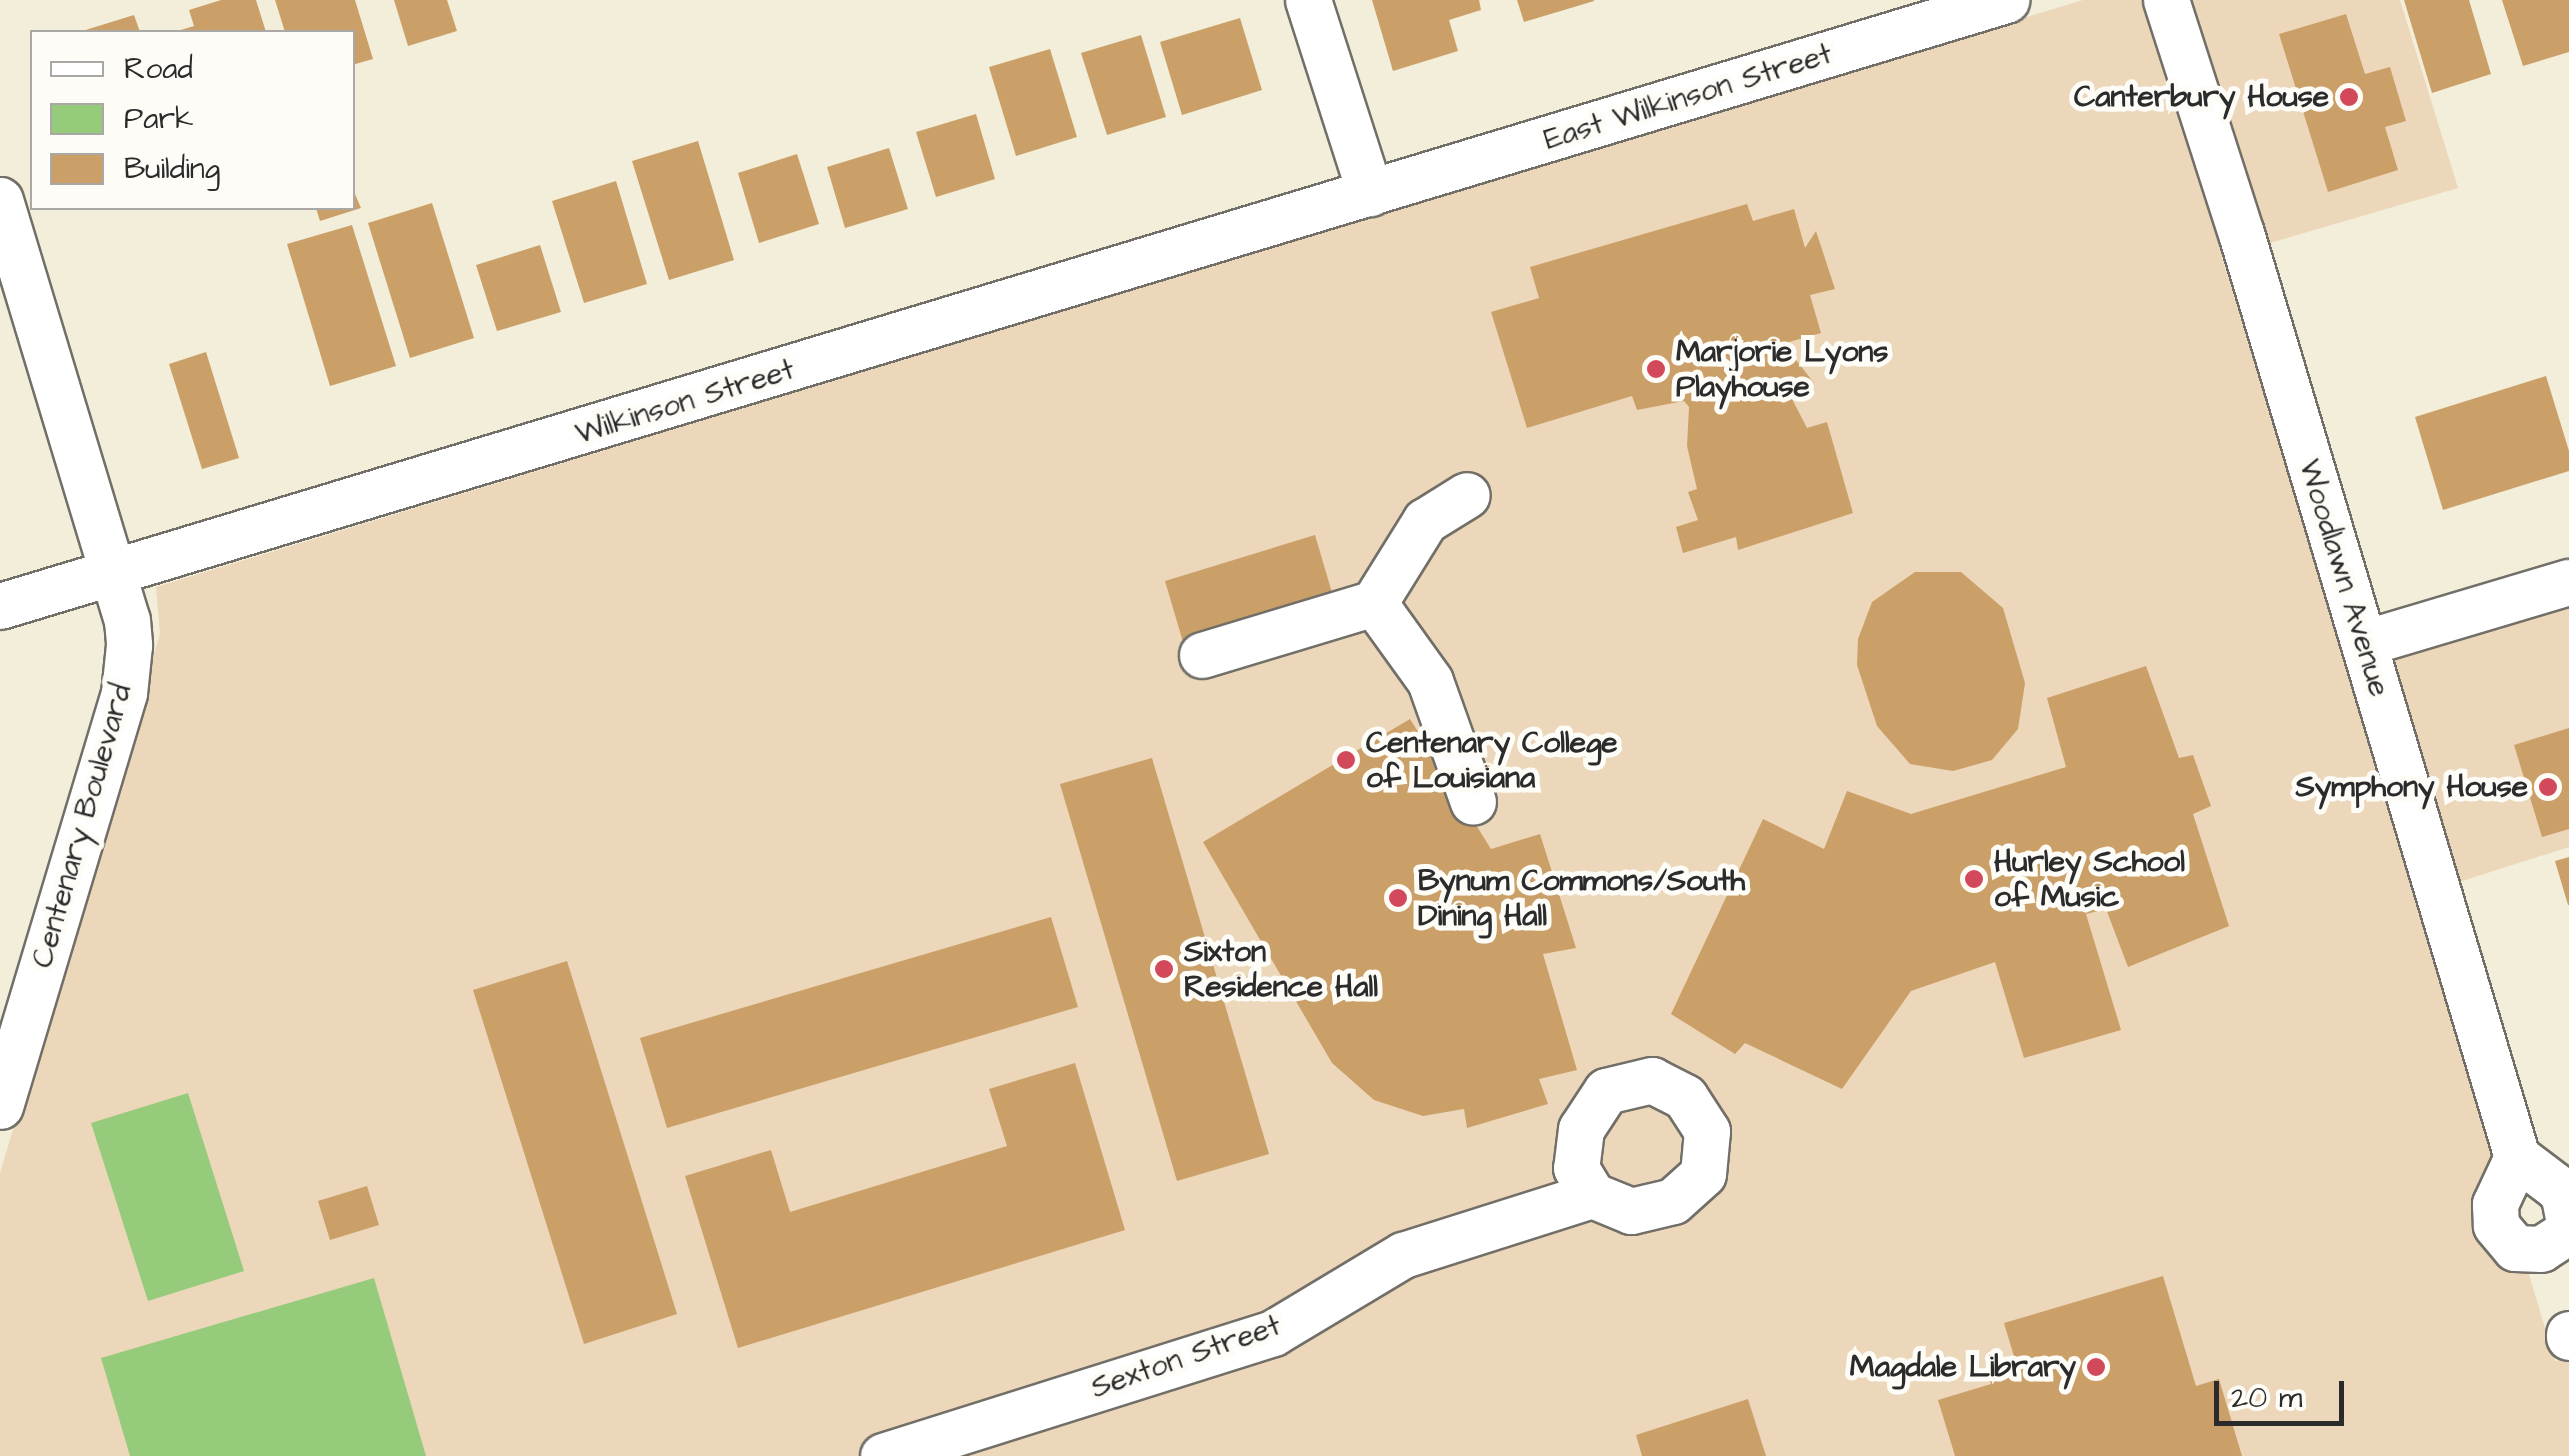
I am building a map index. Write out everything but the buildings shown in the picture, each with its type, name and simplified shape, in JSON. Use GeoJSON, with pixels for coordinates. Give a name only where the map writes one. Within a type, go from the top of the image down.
{"type":"FeatureCollection","features":[{"type":"Feature","properties":{"kind":"street"},"geometry":{"type":"LineString","coordinates":[[1308,0],[1370,193]]}},
{"type":"Feature","properties":{"kind":"street","name":"East Wilkinson Street"},"geometry":{"type":"LineString","coordinates":[[1370,193],[2006,0]]}},
{"type":"Feature","properties":{"kind":"street","name":"Woodlawn Avenue"},"geometry":{"type":"LineString","coordinates":[[2166,0],[2364,644],[2516,1157]]}},
{"type":"Feature","properties":{"kind":"street","name":"Wilkinson Street"},"geometry":{"type":"LineString","coordinates":[[0,606],[1370,193]]}},
{"type":"Feature","properties":{"kind":"street","name":"Centenary Boulevard"},"geometry":{"type":"LineString","coordinates":[[0,200],[113,573],[130,645],[124,692],[0,1106]]}},
{"type":"Feature","properties":{"kind":"street"},"geometry":{"type":"LineString","coordinates":[[1202,655],[1374,603],[1426,521],[1467,495]]}},
{"type":"Feature","properties":{"kind":"street"},"geometry":{"type":"LineString","coordinates":[[2364,644],[2569,582]]}},
{"type":"Feature","properties":{"kind":"street"},"geometry":{"type":"LineString","coordinates":[[1374,603],[1430,681],[1473,802]]}},
{"type":"Feature","properties":{"kind":"street","name":"Sexton Street"},"geometry":{"type":"LineString","coordinates":[[883,1456],[1272,1332],[1403,1255],[1592,1195]]}},
{"type":"Feature","properties":{"kind":"shaded area","name":"Centenary College of Louisiana"},"geometry":{"type":"Polygon","coordinates":[[[2083,0],[2400,0],[2458,188],[2222,257],[2348,673],[2569,605],[2569,847],[2415,896],[2555,1361],[2569,1358],[2569,1456],[0,1456],[0,1173],[160,634],[156,587],[2083,0]]]}},
{"type":"Feature","properties":{"kind":"green space"},"geometry":{"type":"Polygon","coordinates":[[[188,1093],[244,1271],[148,1301],[91,1123],[188,1093]]]}},
{"type":"Feature","properties":{"kind":"green space"},"geometry":{"type":"Polygon","coordinates":[[[374,1278],[426,1456],[130,1456],[101,1358],[374,1278]]]}},
{"type":"Feature","properties":{"kind":"place","name":"Canterbury House"},"geometry":{"type":"Point","coordinates":[2349,97]}},
{"type":"Feature","properties":{"kind":"place","name":"Marjorie Lyons Playhouse"},"geometry":{"type":"Point","coordinates":[1656,369]}},
{"type":"Feature","properties":{"kind":"place","name":"Centenary College of Louisiana"},"geometry":{"type":"Point","coordinates":[1346,760]}},
{"type":"Feature","properties":{"kind":"place","name":"Symphony House"},"geometry":{"type":"Point","coordinates":[2548,787]}},
{"type":"Feature","properties":{"kind":"place","name":"Hurley School of Music"},"geometry":{"type":"Point","coordinates":[1974,879]}},
{"type":"Feature","properties":{"kind":"place","name":"Bynum Commons/South Dining Hall"},"geometry":{"type":"Point","coordinates":[1398,898]}},
{"type":"Feature","properties":{"kind":"place","name":"Sixton Residence Hall"},"geometry":{"type":"Point","coordinates":[1164,969]}},
{"type":"Feature","properties":{"kind":"place","name":"Magdale Library"},"geometry":{"type":"Point","coordinates":[2096,1367]}}]}
